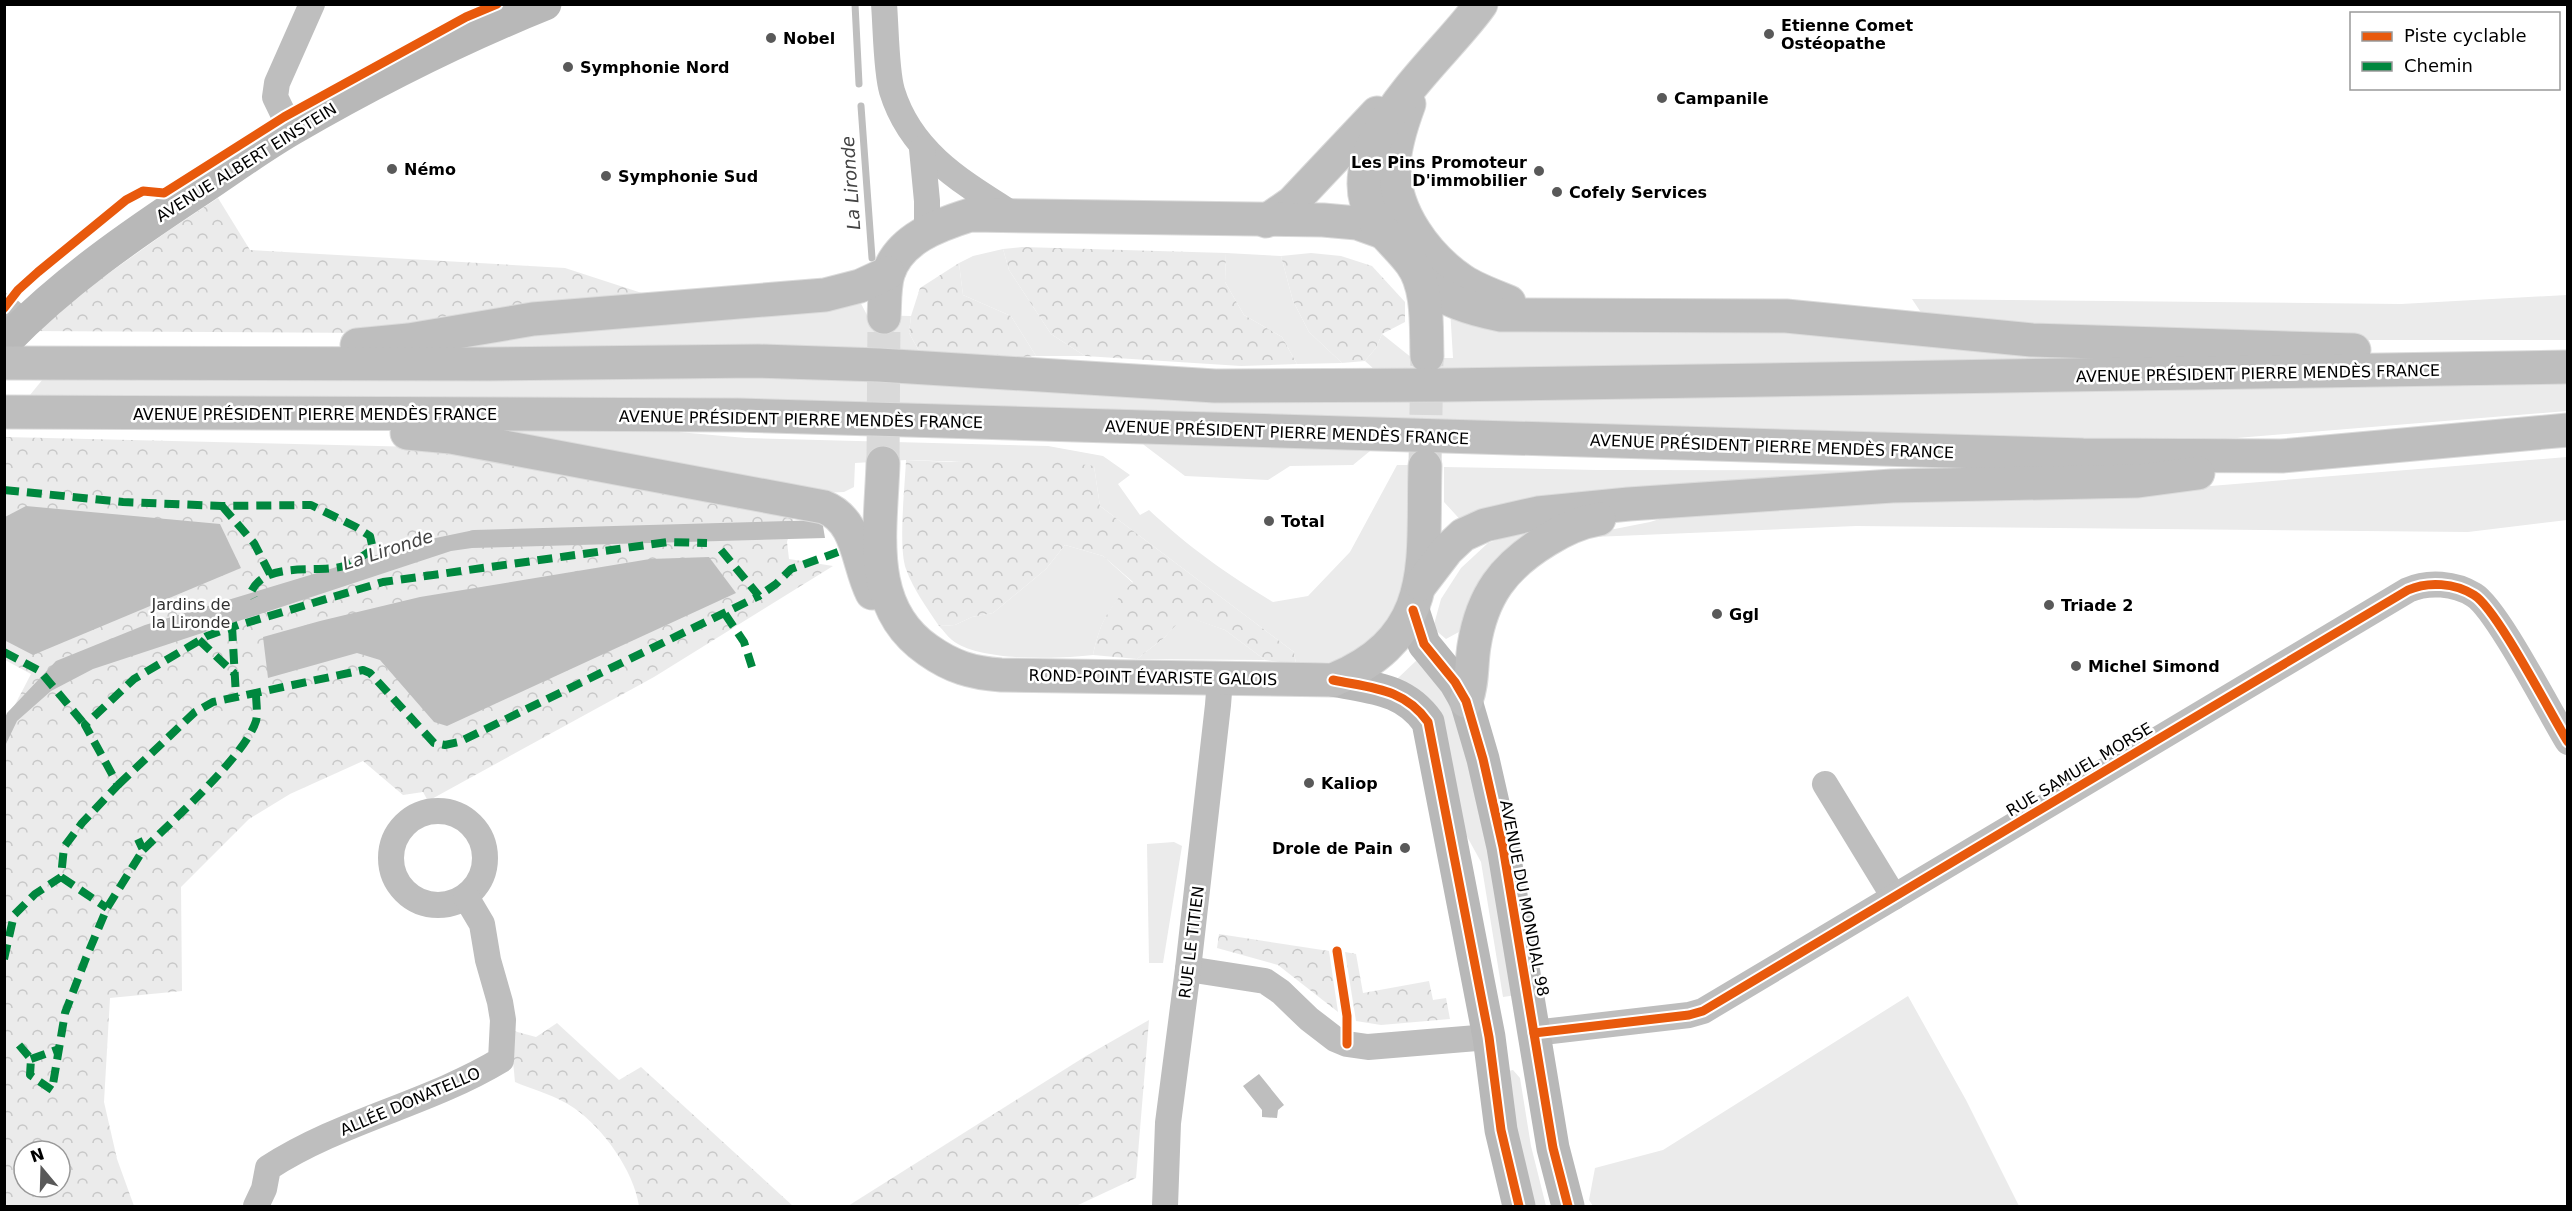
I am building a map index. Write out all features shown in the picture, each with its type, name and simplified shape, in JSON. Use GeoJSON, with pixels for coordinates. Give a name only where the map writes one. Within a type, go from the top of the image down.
{"type":"FeatureCollection","features":[{"type":"Feature","properties":{"kind":"main road","name":"AVENUE ALBERT EINSTEIN"},"geometry":{"type":"LineString","coordinates":[[11,324],[147,225],[291,130],[379,81],[470,36],[545,4]]}},
{"type":"Feature","properties":{"kind":"main road"},"geometry":{"type":"LineString","coordinates":[[1427,356],[1421,281],[1413,265],[1372,216],[1366,199],[1364,181],[1366,159],[1378,131],[1481,4]]}},
{"type":"Feature","properties":{"kind":"main road"},"geometry":{"type":"LineString","coordinates":[[1266,221],[1292,203],[1378,113],[1416,82]]}},
{"type":"Feature","properties":{"kind":"main road"},"geometry":{"type":"LineString","coordinates":[[1416,82],[1400,129],[1394,165],[1396,195],[1414,231],[1441,263],[1464,281],[1511,302],[1528,315]]}},
{"type":"Feature","properties":{"kind":"main road"},"geometry":{"type":"LineString","coordinates":[[884,317],[888,273],[904,249],[927,230],[969,215],[1357,223],[1385,233]]}},
{"type":"Feature","properties":{"kind":"main road"},"geometry":{"type":"LineString","coordinates":[[290,364],[310,348],[409,340],[533,319],[825,295],[860,286],[888,273]]}},
{"type":"Feature","properties":{"kind":"main road"},"geometry":{"type":"LineString","coordinates":[[1421,281],[1436,294],[1473,310],[1501,315],[1786,316],[2032,340],[2379,351],[2425,357],[2478,369]]}},
{"type":"Feature","properties":{"kind":"main road","name":"AVENUE PRÉSIDENT PIERRE MENDÈS FRANCE"},"geometry":{"type":"LineString","coordinates":[[4,363],[758,361],[879,365],[1215,386],[1446,385],[2568,367]]}},
{"type":"Feature","properties":{"kind":"main road","name":"AVENUE PRÉSIDENT PIERRE MENDÈS FRANCE"},"geometry":{"type":"LineString","coordinates":[[4,412],[739,415],[2083,455],[2282,456],[2568,430]]}},
{"type":"Feature","properties":{"kind":"main road"},"geometry":{"type":"LineString","coordinates":[[358,414],[370,429],[451,437],[824,507],[844,518],[857,547],[865,580],[874,597],[898,622]]}},
{"type":"Feature","properties":{"kind":"main road"},"geometry":{"type":"LineString","coordinates":[[1417,597],[1447,550],[1463,535],[1485,525],[1538,513],[1629,504],[1892,486],[2138,481],[2203,472],[2282,456]]}},
{"type":"Feature","properties":{"kind":"main road","name":"ROND-POINT ÉVARISTE GALOIS"},"geometry":{"type":"LineString","coordinates":[[883,463],[881,569],[888,602],[898,622],[916,643],[955,667],[976,673],[1333,680],[1355,670],[1388,647],[1401,631],[1417,597],[1425,466]]}},
{"type":"Feature","properties":{"kind":"main road"},"geometry":{"type":"LineString","coordinates":[[1466,701],[1471,690],[1474,646],[1480,618],[1490,593],[1505,572],[1524,554],[1551,538],[1573,526],[1610,517],[1629,504]]}},
{"type":"Feature","properties":{"kind":"main road","name":"AVENUE DU MONDIAL 98"},"geometry":{"type":"LineString","coordinates":[[1417,597],[1424,644],[1455,682],[1466,701],[1503,847],[1553,1148],[1568,1206]]}},
{"type":"Feature","properties":{"kind":"main road"},"geometry":{"type":"LineString","coordinates":[[1333,680],[1389,691],[1408,700],[1428,722],[1488,1037],[1501,1130],[1519,1206]]}},
{"type":"Feature","properties":{"kind":"main road"},"geometry":{"type":"LineString","coordinates":[[1488,1037],[1534,1033]]}},
{"type":"Feature","properties":{"kind":"street"},"geometry":{"type":"LineString","coordinates":[[291,130],[276,97],[277,83],[312,4]]}},
{"type":"Feature","properties":{"kind":"street"},"geometry":{"type":"LineString","coordinates":[[884,4],[891,89],[905,123],[922,149],[965,184],[1014,215]]}},
{"type":"Feature","properties":{"kind":"street"},"geometry":{"type":"LineString","coordinates":[[922,149],[927,230]]}},
{"type":"Feature","properties":{"kind":"street","name":"RUE SAMUEL MORSE"},"geometry":{"type":"LineString","coordinates":[[1534,1033],[1689,1016],[1703,1011],[2408,590],[2422,585],[2442,584],[2475,595],[2496,620],[2568,742]]}},
{"type":"Feature","properties":{"kind":"street","name":"RUE LE TITIEN"},"geometry":{"type":"LineString","coordinates":[[1165,1206],[1168,1123],[1207,812],[1219,692],[1213,679]]}},
{"type":"Feature","properties":{"kind":"street"},"geometry":{"type":"LineString","coordinates":[[1825,784],[1894,897]]}},
{"type":"Feature","properties":{"kind":"street","name":"ALLÉE DONATELLO"},"geometry":{"type":"LineString","coordinates":[[256,1206],[264,1189],[268,1168],[292,1153],[347,1128],[457,1084],[501,1060],[503,1020],[500,1002],[488,960],[482,924],[466,897]]}},
{"type":"Feature","properties":{"kind":"street"},"geometry":{"type":"LineString","coordinates":[[1188,969],[1265,981],[1281,992],[1335,1040],[1347,1044],[1368,1047],[1488,1037]]}},
{"type":"Feature","properties":{"kind":"green space"},"geometry":{"type":"Polygon","coordinates":[[[218,198],[250,250],[565,268],[651,296],[372,333],[28,331],[218,198]]]}},
{"type":"Feature","properties":{"kind":"green space"},"geometry":{"type":"Polygon","coordinates":[[[1022,247],[1226,253],[1225,282],[1244,315],[1282,337],[1297,364],[1241,366],[1085,356],[1051,334],[1009,270],[1003,249],[1022,247]]]}},
{"type":"Feature","properties":{"kind":"green space"},"geometry":{"type":"Polygon","coordinates":[[[1003,249],[1009,270],[1051,334],[1085,356],[1036,356],[1011,316],[963,295],[959,263],[973,256],[1003,249]]]}},
{"type":"Feature","properties":{"kind":"green space"},"geometry":{"type":"Polygon","coordinates":[[[1226,253],[1281,256],[1293,301],[1309,332],[1342,363],[1297,364],[1282,337],[1244,315],[1225,282],[1226,253]]]}},
{"type":"Feature","properties":{"kind":"green space"},"geometry":{"type":"Polygon","coordinates":[[[1311,253],[1341,256],[1372,266],[1405,302],[1405,322],[1382,334],[1376,348],[1365,361],[1342,363],[1309,332],[1293,301],[1281,256],[1311,253]]]}},
{"type":"Feature","properties":{"kind":"green space"},"geometry":{"type":"Polygon","coordinates":[[[959,263],[963,295],[1011,316],[1036,356],[1009,358],[919,351],[909,333],[911,316],[920,288],[959,263]]]}},
{"type":"Feature","properties":{"kind":"green space"},"geometry":{"type":"Polygon","coordinates":[[[2567,295],[2567,340],[2136,337],[1924,317],[1912,299],[2401,304],[2567,295]]]}},
{"type":"Feature","properties":{"kind":"green space"},"geometry":{"type":"Polygon","coordinates":[[[857,296],[867,315],[911,316],[909,333],[919,351],[440,352],[524,331],[857,296]]]}},
{"type":"Feature","properties":{"kind":"green space"},"geometry":{"type":"Polygon","coordinates":[[[1450,308],[1789,327],[2092,356],[2093,364],[1374,369],[1365,361],[1376,348],[1382,334],[1412,358],[1453,358],[1450,308]]]}},
{"type":"Feature","properties":{"kind":"green space"},"geometry":{"type":"Polygon","coordinates":[[[47,374],[2568,379],[2567,411],[2212,440],[2101,441],[26,400],[47,374]]]}},
{"type":"Feature","properties":{"kind":"green space"},"geometry":{"type":"Polygon","coordinates":[[[511,428],[633,428],[746,438],[1048,446],[1103,456],[1130,475],[1118,484],[1140,515],[1149,510],[1208,559],[1273,602],[1308,596],[1350,552],[1397,465],[1413,465],[1408,584],[1395,617],[1367,647],[1332,662],[1296,664],[1294,652],[1100,506],[1094,466],[906,460],[855,463],[854,487],[844,492],[824,493],[510,438],[511,428]]]}},
{"type":"Feature","properties":{"kind":"green space","name":"Jardins de la Lironde"},"geometry":{"type":"Polygon","coordinates":[[[5,437],[419,447],[795,513],[787,542],[789,559],[833,566],[654,677],[428,801],[423,792],[403,795],[363,761],[290,794],[249,819],[181,887],[182,991],[110,998],[104,1102],[117,1159],[134,1206],[5,1206],[5,724],[31,674],[5,660],[4,486],[7,483],[5,482],[5,437]]]}},
{"type":"Feature","properties":{"kind":"green space"},"geometry":{"type":"Polygon","coordinates":[[[1140,438],[1366,445],[1370,451],[1353,465],[1290,466],[1268,480],[1185,476],[1144,445],[1140,438]]]}},
{"type":"Feature","properties":{"kind":"green space"},"geometry":{"type":"Polygon","coordinates":[[[1021,456],[1094,466],[1100,506],[1294,652],[1296,664],[1265,660],[1225,630],[1184,616],[1165,637],[1137,659],[1093,655],[1102,624],[1118,599],[1133,582],[1103,556],[1065,545],[1046,569],[993,613],[972,617],[955,625],[939,626],[912,584],[904,559],[902,532],[906,460],[951,462],[1021,456]]]}},
{"type":"Feature","properties":{"kind":"green space"},"geometry":{"type":"Polygon","coordinates":[[[2567,457],[2567,520],[2468,532],[1856,526],[1569,538],[1650,522],[1699,507],[2136,492],[2567,457]]]}},
{"type":"Feature","properties":{"kind":"green space"},"geometry":{"type":"Polygon","coordinates":[[[1444,467],[1597,470],[2090,471],[1466,526],[1444,502],[1444,467]]]}},
{"type":"Feature","properties":{"kind":"green space"},"geometry":{"type":"Polygon","coordinates":[[[1552,521],[1468,627],[1446,639],[1433,628],[1441,599],[1461,568],[1488,543],[1552,521]]]}},
{"type":"Feature","properties":{"kind":"green space"},"geometry":{"type":"Polygon","coordinates":[[[1065,545],[1103,556],[1133,583],[1102,624],[1093,655],[1041,658],[981,652],[964,647],[952,640],[939,626],[955,625],[972,617],[993,613],[1046,569],[1065,545]]]}},
{"type":"Feature","properties":{"kind":"green space"},"geometry":{"type":"Polygon","coordinates":[[[1183,615],[1225,630],[1265,660],[1137,659],[1165,637],[1183,615]]]}},
{"type":"Feature","properties":{"kind":"green space"},"geometry":{"type":"Polygon","coordinates":[[[1417,660],[1445,686],[1467,736],[1517,995],[1503,997],[1481,862],[1464,831],[1397,679],[1417,660]]]}},
{"type":"Feature","properties":{"kind":"green space"},"geometry":{"type":"Polygon","coordinates":[[[1174,842],[1182,846],[1163,963],[1149,963],[1147,844],[1174,842]]]}},
{"type":"Feature","properties":{"kind":"green space"},"geometry":{"type":"Polygon","coordinates":[[[1219,934],[1329,951],[1338,1012],[1278,965],[1217,948],[1219,934]]]}},
{"type":"Feature","properties":{"kind":"green space"},"geometry":{"type":"Polygon","coordinates":[[[1345,952],[1356,954],[1363,993],[1429,981],[1433,1000],[1446,998],[1450,1019],[1381,1025],[1356,1021],[1345,952]]]}},
{"type":"Feature","properties":{"kind":"green space"},"geometry":{"type":"Polygon","coordinates":[[[1908,996],[1966,1100],[2019,1206],[1593,1206],[1589,1200],[1595,1168],[1663,1150],[1908,996]]]}},
{"type":"Feature","properties":{"kind":"green space"},"geometry":{"type":"Polygon","coordinates":[[[1149,1020],[1136,1178],[1076,1206],[848,1206],[1086,1056],[1149,1020]]]}},
{"type":"Feature","properties":{"kind":"green space"},"geometry":{"type":"Polygon","coordinates":[[[557,1023],[619,1080],[641,1067],[793,1206],[639,1206],[624,1165],[616,1151],[596,1127],[567,1104],[515,1082],[510,1030],[536,1037],[557,1023]]]}},
{"type":"Feature","properties":{"kind":"green space"},"geometry":{"type":"Polygon","coordinates":[[[1513,1070],[1520,1078],[1531,1146],[1546,1206],[1528,1206],[1508,1071],[1513,1070]]]}},
{"type":"Feature","properties":{"kind":"shaded area"},"geometry":{"type":"Polygon","coordinates":[[[26,506],[220,524],[241,568],[33,655],[4,640],[5,517],[26,506]]]}},
{"type":"Feature","properties":{"kind":"shaded area"},"geometry":{"type":"Polygon","coordinates":[[[822,520],[825,538],[472,548],[451,551],[93,669],[51,691],[17,721],[5,746],[7,713],[56,661],[145,625],[426,540],[474,530],[822,520]]]}},
{"type":"Feature","properties":{"kind":"shaded area"},"geometry":{"type":"Polygon","coordinates":[[[709,557],[736,593],[447,726],[434,722],[380,660],[357,653],[268,678],[263,637],[320,621],[420,597],[650,559],[709,557]]]}},
{"type":"Feature","properties":{"kind":"shaded area"},"geometry":{"type":"Polygon","coordinates":[[[1259,1074],[1284,1105],[1278,1110],[1277,1118],[1262,1117],[1262,1110],[1243,1086],[1259,1074]]]}},
{"type":"Feature","properties":{"kind":"waterway","name":"La Lironde"},"geometry":{"type":"LineString","coordinates":[[855,4],[859,84]]}},
{"type":"Feature","properties":{"kind":"waterway","name":"La Lironde"},"geometry":{"type":"LineString","coordinates":[[861,106],[872,258]]}},
{"type":"Feature","properties":{"kind":"tunnel"},"geometry":{"type":"LineString","coordinates":[[883,463],[884,317]]}},
{"type":"Feature","properties":{"kind":"tunnel"},"geometry":{"type":"LineString","coordinates":[[1425,464],[1427,357]]}},
{"type":"Feature","properties":{"kind":"marked path"},"geometry":{"type":"LineString","coordinates":[[4,490],[123,502],[222,506],[311,505],[370,536],[373,549],[352,562],[333,568],[293,570],[268,576],[258,582],[251,592],[254,598]]}},
{"type":"Feature","properties":{"kind":"marked path"},"geometry":{"type":"LineString","coordinates":[[222,506],[254,543],[270,574]]}},
{"type":"Feature","properties":{"kind":"marked path"},"geometry":{"type":"LineString","coordinates":[[246,623],[383,582],[668,542],[707,543]]}},
{"type":"Feature","properties":{"kind":"marked path"},"geometry":{"type":"LineString","coordinates":[[721,550],[759,596],[791,569],[838,552]]}},
{"type":"Feature","properties":{"kind":"marked path"},"geometry":{"type":"LineString","coordinates":[[118,785],[195,712],[213,702],[363,670],[370,673],[434,743],[445,745],[459,742],[759,596]]}},
{"type":"Feature","properties":{"kind":"marked path"},"geometry":{"type":"LineString","coordinates":[[725,614],[744,642],[752,667]]}},
{"type":"Feature","properties":{"kind":"marked path"},"geometry":{"type":"LineString","coordinates":[[4,959],[14,915],[35,894],[61,877],[64,847],[82,823],[118,785],[85,725],[134,679],[207,636],[238,625]]}},
{"type":"Feature","properties":{"kind":"marked path"},"geometry":{"type":"LineString","coordinates":[[232,626],[236,696]]}},
{"type":"Feature","properties":{"kind":"marked path"},"geometry":{"type":"LineString","coordinates":[[199,640],[235,674]]}},
{"type":"Feature","properties":{"kind":"marked path"},"geometry":{"type":"LineString","coordinates":[[4,652],[40,671],[85,725]]}},
{"type":"Feature","properties":{"kind":"marked path"},"geometry":{"type":"LineString","coordinates":[[143,850],[206,788],[238,752],[256,721],[256,693]]}},
{"type":"Feature","properties":{"kind":"marked path"},"geometry":{"type":"LineString","coordinates":[[19,1045],[31,1059],[30,1075],[52,1090],[65,1013],[107,908],[143,850],[138,839]]}},
{"type":"Feature","properties":{"kind":"marked path"},"geometry":{"type":"LineString","coordinates":[[61,877],[107,908]]}},
{"type":"Feature","properties":{"kind":"marked path"},"geometry":{"type":"LineString","coordinates":[[31,1059],[59,1049]]}},
{"type":"Feature","properties":{"kind":"cycle path"},"geometry":{"type":"LineString","coordinates":[[4,308],[18,290],[38,272],[126,200],[143,191],[164,193],[284,117],[466,17],[497,4]]}},
{"type":"Feature","properties":{"kind":"cycle path"},"geometry":{"type":"LineString","coordinates":[[1534,1033],[1689,1015],[1703,1011],[2416,587],[2433,584],[2450,586],[2467,591],[2484,604],[2509,640],[2568,742]]}},
{"type":"Feature","properties":{"kind":"cycle path"},"geometry":{"type":"LineString","coordinates":[[1413,610],[1424,644],[1455,682],[1466,701],[1483,759],[1503,847],[1553,1148],[1568,1206]]}},
{"type":"Feature","properties":{"kind":"cycle path"},"geometry":{"type":"LineString","coordinates":[[1333,680],[1386,691],[1408,702],[1428,722],[1489,1037],[1501,1130],[1519,1206]]}},
{"type":"Feature","properties":{"kind":"cycle path"},"geometry":{"type":"LineString","coordinates":[[1337,951],[1347,1016],[1347,1044]]}},
{"type":"Feature","properties":{"kind":"place","name":"Etienne Comet Ostéopathe"},"geometry":{"type":"Point","coordinates":[1769,34]}},
{"type":"Feature","properties":{"kind":"place","name":"Nobel"},"geometry":{"type":"Point","coordinates":[771,38]}},
{"type":"Feature","properties":{"kind":"place","name":"Symphonie Nord"},"geometry":{"type":"Point","coordinates":[568,67]}},
{"type":"Feature","properties":{"kind":"place","name":"Campanile"},"geometry":{"type":"Point","coordinates":[1662,98]}},
{"type":"Feature","properties":{"kind":"place","name":"Némo"},"geometry":{"type":"Point","coordinates":[392,169]}},
{"type":"Feature","properties":{"kind":"place","name":"Les Pins Promoteur D'immobilier"},"geometry":{"type":"Point","coordinates":[1539,171]}},
{"type":"Feature","properties":{"kind":"place","name":"Symphonie Sud"},"geometry":{"type":"Point","coordinates":[606,176]}},
{"type":"Feature","properties":{"kind":"place","name":"Cofely Services"},"geometry":{"type":"Point","coordinates":[1557,192]}},
{"type":"Feature","properties":{"kind":"place","name":"Total"},"geometry":{"type":"Point","coordinates":[1269,521]}},
{"type":"Feature","properties":{"kind":"place","name":"Triade 2"},"geometry":{"type":"Point","coordinates":[2049,605]}},
{"type":"Feature","properties":{"kind":"place","name":"Ggl"},"geometry":{"type":"Point","coordinates":[1717,614]}},
{"type":"Feature","properties":{"kind":"place","name":"Michel Simond"},"geometry":{"type":"Point","coordinates":[2076,666]}},
{"type":"Feature","properties":{"kind":"place","name":"Kaliop"},"geometry":{"type":"Point","coordinates":[1309,783]}},
{"type":"Feature","properties":{"kind":"place","name":"Drole de Pain"},"geometry":{"type":"Point","coordinates":[1405,848]}}]}
